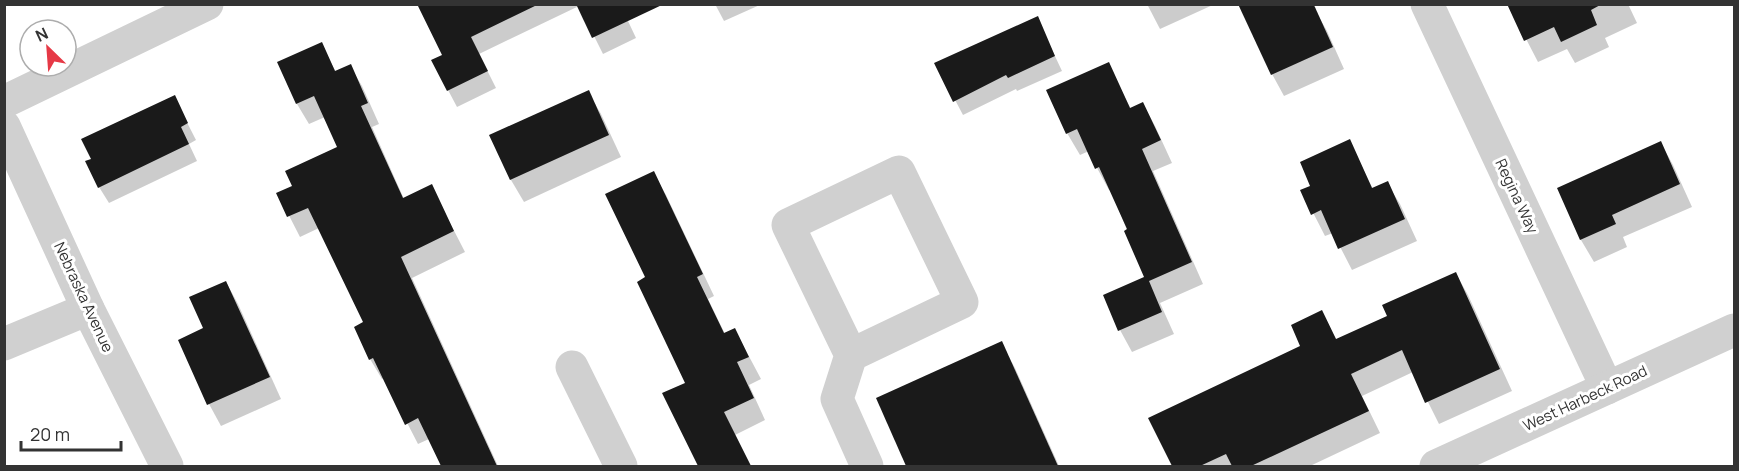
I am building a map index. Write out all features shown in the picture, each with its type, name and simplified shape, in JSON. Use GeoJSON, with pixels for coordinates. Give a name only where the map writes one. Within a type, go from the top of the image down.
{"type":"FeatureCollection","features":[{"type":"Feature","properties":{"kind":"street"},"geometry":{"type":"LineString","coordinates":[[4,102],[207,4]]}},
{"type":"Feature","properties":{"kind":"street","name":"Regina Way"},"geometry":{"type":"LineString","coordinates":[[1427,4],[1607,388]]}},
{"type":"Feature","properties":{"kind":"street","name":"Nebraska Avenue"},"geometry":{"type":"LineString","coordinates":[[4,126],[88,309],[167,466]]}},
{"type":"Feature","properties":{"kind":"street"},"geometry":{"type":"LineString","coordinates":[[851,355],[962,302],[899,172],[788,225],[851,355],[837,399],[867,466]]}},
{"type":"Feature","properties":{"kind":"street"},"geometry":{"type":"LineString","coordinates":[[4,344],[88,309]]}},
{"type":"Feature","properties":{"kind":"street","name":"West Harbeck Road"},"geometry":{"type":"LineString","coordinates":[[1436,466],[1734,330]]}},
{"type":"Feature","properties":{"kind":"street"},"geometry":{"type":"LineString","coordinates":[[572,367],[621,466]]}},
{"type":"Feature","properties":{"kind":"building"},"geometry":{"type":"Polygon","coordinates":[[[417,4],[539,4],[471,37],[488,71],[447,91],[431,60],[442,55],[417,4]]]}},
{"type":"Feature","properties":{"kind":"building"},"geometry":{"type":"Polygon","coordinates":[[[576,4],[664,4],[592,38],[576,4]]]}},
{"type":"Feature","properties":{"kind":"building"},"geometry":{"type":"Polygon","coordinates":[[[1238,4],[1314,5],[1333,47],[1271,75],[1238,4]]]}},
{"type":"Feature","properties":{"kind":"building"},"geometry":{"type":"Polygon","coordinates":[[[1507,4],[1602,4],[1591,10],[1597,25],[1561,42],[1554,27],[1524,41],[1507,4]]]}},
{"type":"Feature","properties":{"kind":"building"},"geometry":{"type":"Polygon","coordinates":[[[1038,16],[1055,56],[1008,78],[1006,75],[953,102],[934,63],[1038,16]]]}},
{"type":"Feature","properties":{"kind":"building"},"geometry":{"type":"Polygon","coordinates":[[[322,42],[335,71],[351,64],[368,103],[361,106],[403,198],[432,184],[454,231],[401,257],[497,466],[441,466],[418,418],[405,425],[373,358],[369,360],[354,327],[363,322],[308,208],[287,217],[276,193],[292,186],[285,171],[337,147],[314,96],[296,104],[277,62],[322,42]]]}},
{"type":"Feature","properties":{"kind":"building"},"geometry":{"type":"Polygon","coordinates":[[[1109,62],[1130,108],[1143,102],[1161,140],[1142,149],[1192,262],[1149,281],[1162,312],[1118,331],[1103,295],[1144,277],[1124,231],[1127,229],[1099,167],[1095,169],[1077,129],[1066,134],[1046,90],[1109,62]]]}},
{"type":"Feature","properties":{"kind":"building"},"geometry":{"type":"Polygon","coordinates":[[[589,90],[609,135],[510,180],[489,135],[589,90]]]}},
{"type":"Feature","properties":{"kind":"building"},"geometry":{"type":"Polygon","coordinates":[[[175,95],[188,123],[181,127],[189,144],[98,188],[85,161],[91,159],[81,139],[175,95]]]}},
{"type":"Feature","properties":{"kind":"building"},"geometry":{"type":"Polygon","coordinates":[[[1350,139],[1372,188],[1388,181],[1405,219],[1338,249],[1321,210],[1311,215],[1300,190],[1310,186],[1300,162],[1350,139]]]}},
{"type":"Feature","properties":{"kind":"building"},"geometry":{"type":"Polygon","coordinates":[[[1661,141],[1680,184],[1612,215],[1616,224],[1580,240],[1557,188],[1661,141]]]}},
{"type":"Feature","properties":{"kind":"building"},"geometry":{"type":"Polygon","coordinates":[[[654,171],[703,274],[697,277],[724,333],[735,328],[749,357],[737,362],[754,398],[724,412],[751,466],[698,466],[662,393],[685,383],[637,282],[645,277],[605,194],[654,171]]]}},
{"type":"Feature","properties":{"kind":"building"},"geometry":{"type":"Polygon","coordinates":[[[1456,272],[1500,369],[1425,403],[1402,350],[1351,374],[1369,411],[1251,466],[1232,466],[1226,454],[1200,466],[1172,466],[1148,418],[1300,346],[1291,325],[1322,310],[1336,339],[1387,316],[1382,305],[1456,272]]]}},
{"type":"Feature","properties":{"kind":"building"},"geometry":{"type":"Polygon","coordinates":[[[226,281],[270,377],[207,405],[178,340],[203,328],[189,297],[226,281]]]}},
{"type":"Feature","properties":{"kind":"building"},"geometry":{"type":"Polygon","coordinates":[[[1002,341],[1058,466],[906,466],[876,398],[1002,341]]]}}]}
